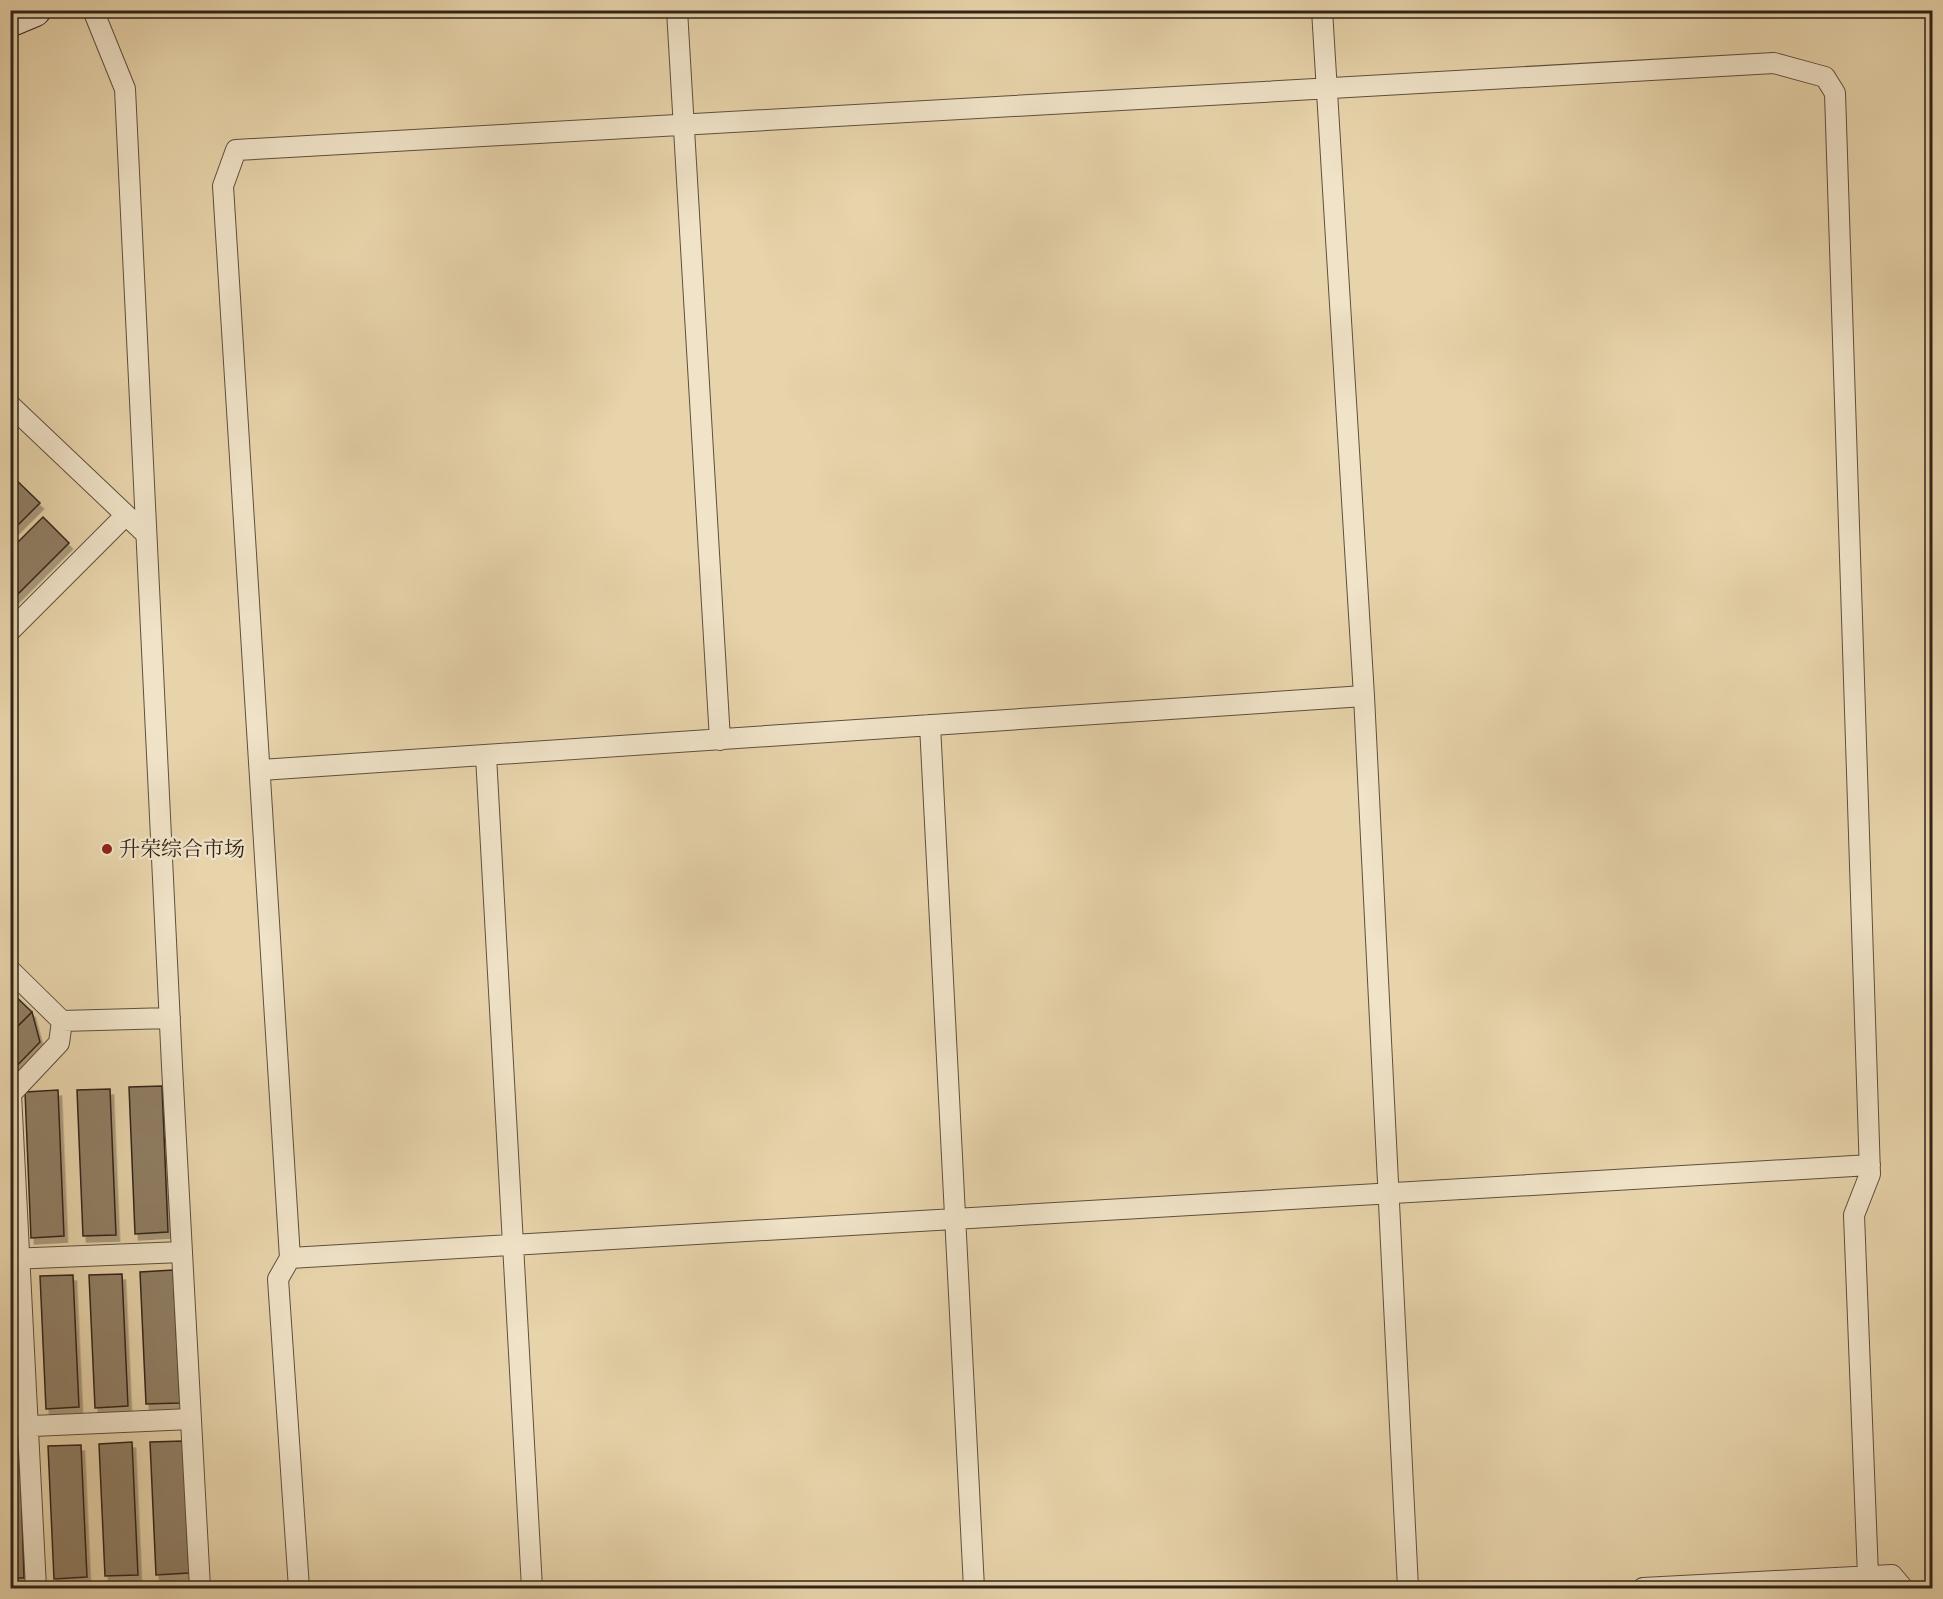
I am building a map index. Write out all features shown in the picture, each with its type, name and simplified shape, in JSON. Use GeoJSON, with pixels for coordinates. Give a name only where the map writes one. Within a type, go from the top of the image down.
{"type":"FeatureCollection","features":[{"type":"Feature","properties":{"kind":"main road"},"geometry":{"type":"LineString","coordinates":[[10,20],[34,10]]}},
{"type":"Feature","properties":{"kind":"lane"},"geometry":{"type":"LineString","coordinates":[[93,10],[125,89],[200,1588]]}},
{"type":"Feature","properties":{"kind":"lane"},"geometry":{"type":"LineString","coordinates":[[677,10],[720,740]]}},
{"type":"Feature","properties":{"kind":"lane"},"geometry":{"type":"LineString","coordinates":[[1322,10],[1364,696],[1408,1588]]}},
{"type":"Feature","properties":{"kind":"lane"},"geometry":{"type":"LineString","coordinates":[[299,1588],[278,1279],[290,1258],[223,186],[236,150],[1774,63],[1825,77],[1835,93],[1870,1165],[1870,1174],[1854,1215],[1868,1576]]}},
{"type":"Feature","properties":{"kind":"lane"},"geometry":{"type":"LineString","coordinates":[[10,405],[146,534]]}},
{"type":"Feature","properties":{"kind":"lane"},"geometry":{"type":"LineString","coordinates":[[10,631],[126,515]]}},
{"type":"Feature","properties":{"kind":"lane"},"geometry":{"type":"LineString","coordinates":[[261,770],[1364,696]]}},
{"type":"Feature","properties":{"kind":"lane"},"geometry":{"type":"LineString","coordinates":[[930,726],[974,1588]]}},
{"type":"Feature","properties":{"kind":"lane"},"geometry":{"type":"LineString","coordinates":[[486,756],[532,1588]]}},
{"type":"Feature","properties":{"kind":"lane"},"geometry":{"type":"LineString","coordinates":[[10,970],[62,1021],[170,1018]]}},
{"type":"Feature","properties":{"kind":"lane"},"geometry":{"type":"LineString","coordinates":[[36,1588],[19,1426],[11,1095],[59,1043],[62,1021]]}},
{"type":"Feature","properties":{"kind":"lane"},"geometry":{"type":"LineString","coordinates":[[290,1258],[514,1243],[1870,1165]]}},
{"type":"Feature","properties":{"kind":"lane"},"geometry":{"type":"LineString","coordinates":[[15,1259],[182,1252]]}},
{"type":"Feature","properties":{"kind":"lane"},"geometry":{"type":"LineString","coordinates":[[19,1426],[191,1419]]}},
{"type":"Feature","properties":{"kind":"lane"},"geometry":{"type":"LineString","coordinates":[[1643,1588],[1892,1575],[1903,1588]]}},
{"type":"Feature","properties":{"kind":"building"},"geometry":{"type":"Polygon","coordinates":[[[10,474],[40,503],[10,533],[10,474]]]}},
{"type":"Feature","properties":{"kind":"building"},"geometry":{"type":"Polygon","coordinates":[[[43,517],[69,543],[10,602],[10,550],[43,517]]]}},
{"type":"Feature","properties":{"kind":"building"},"geometry":{"type":"Polygon","coordinates":[[[10,991],[32,1012],[10,1034],[10,991]]]}},
{"type":"Feature","properties":{"kind":"building"},"geometry":{"type":"Polygon","coordinates":[[[32,1012],[40,1042],[10,1073],[10,1034],[32,1012]]]}},
{"type":"Feature","properties":{"kind":"building"},"geometry":{"type":"Polygon","coordinates":[[[162,1086],[168,1232],[135,1234],[129,1087],[162,1086]]]}},
{"type":"Feature","properties":{"kind":"building"},"geometry":{"type":"Polygon","coordinates":[[[110,1089],[116,1235],[83,1236],[77,1090],[110,1089]]]}},
{"type":"Feature","properties":{"kind":"building"},"geometry":{"type":"Polygon","coordinates":[[[58,1090],[64,1236],[31,1238],[25,1092],[58,1090]]]}},
{"type":"Feature","properties":{"kind":"building"},"geometry":{"type":"Polygon","coordinates":[[[173,1270],[180,1403],[146,1404],[140,1272],[173,1270]]]}},
{"type":"Feature","properties":{"kind":"building"},"geometry":{"type":"Polygon","coordinates":[[[122,1274],[128,1406],[95,1408],[89,1275],[122,1274]]]}},
{"type":"Feature","properties":{"kind":"building"},"geometry":{"type":"Polygon","coordinates":[[[73,1275],[79,1407],[46,1409],[40,1276],[73,1275]]]}},
{"type":"Feature","properties":{"kind":"building"},"geometry":{"type":"Polygon","coordinates":[[[10,1308],[13,1409],[10,1409],[10,1308]]]}},
{"type":"Feature","properties":{"kind":"building"},"geometry":{"type":"Polygon","coordinates":[[[183,1441],[189,1573],[156,1575],[150,1442],[183,1441]]]}},
{"type":"Feature","properties":{"kind":"building"},"geometry":{"type":"Polygon","coordinates":[[[132,1442],[138,1575],[105,1576],[99,1444],[132,1442]]]}},
{"type":"Feature","properties":{"kind":"building"},"geometry":{"type":"Polygon","coordinates":[[[81,1445],[87,1577],[54,1579],[48,1446],[81,1445]]]}},
{"type":"Feature","properties":{"kind":"building"},"geometry":{"type":"Polygon","coordinates":[[[10,1449],[20,1449],[24,1578],[10,1578],[10,1449]]]}},
{"type":"Feature","properties":{"kind":"place","name":"升荣综合市场"},"geometry":{"type":"Point","coordinates":[107,849]}}]}
